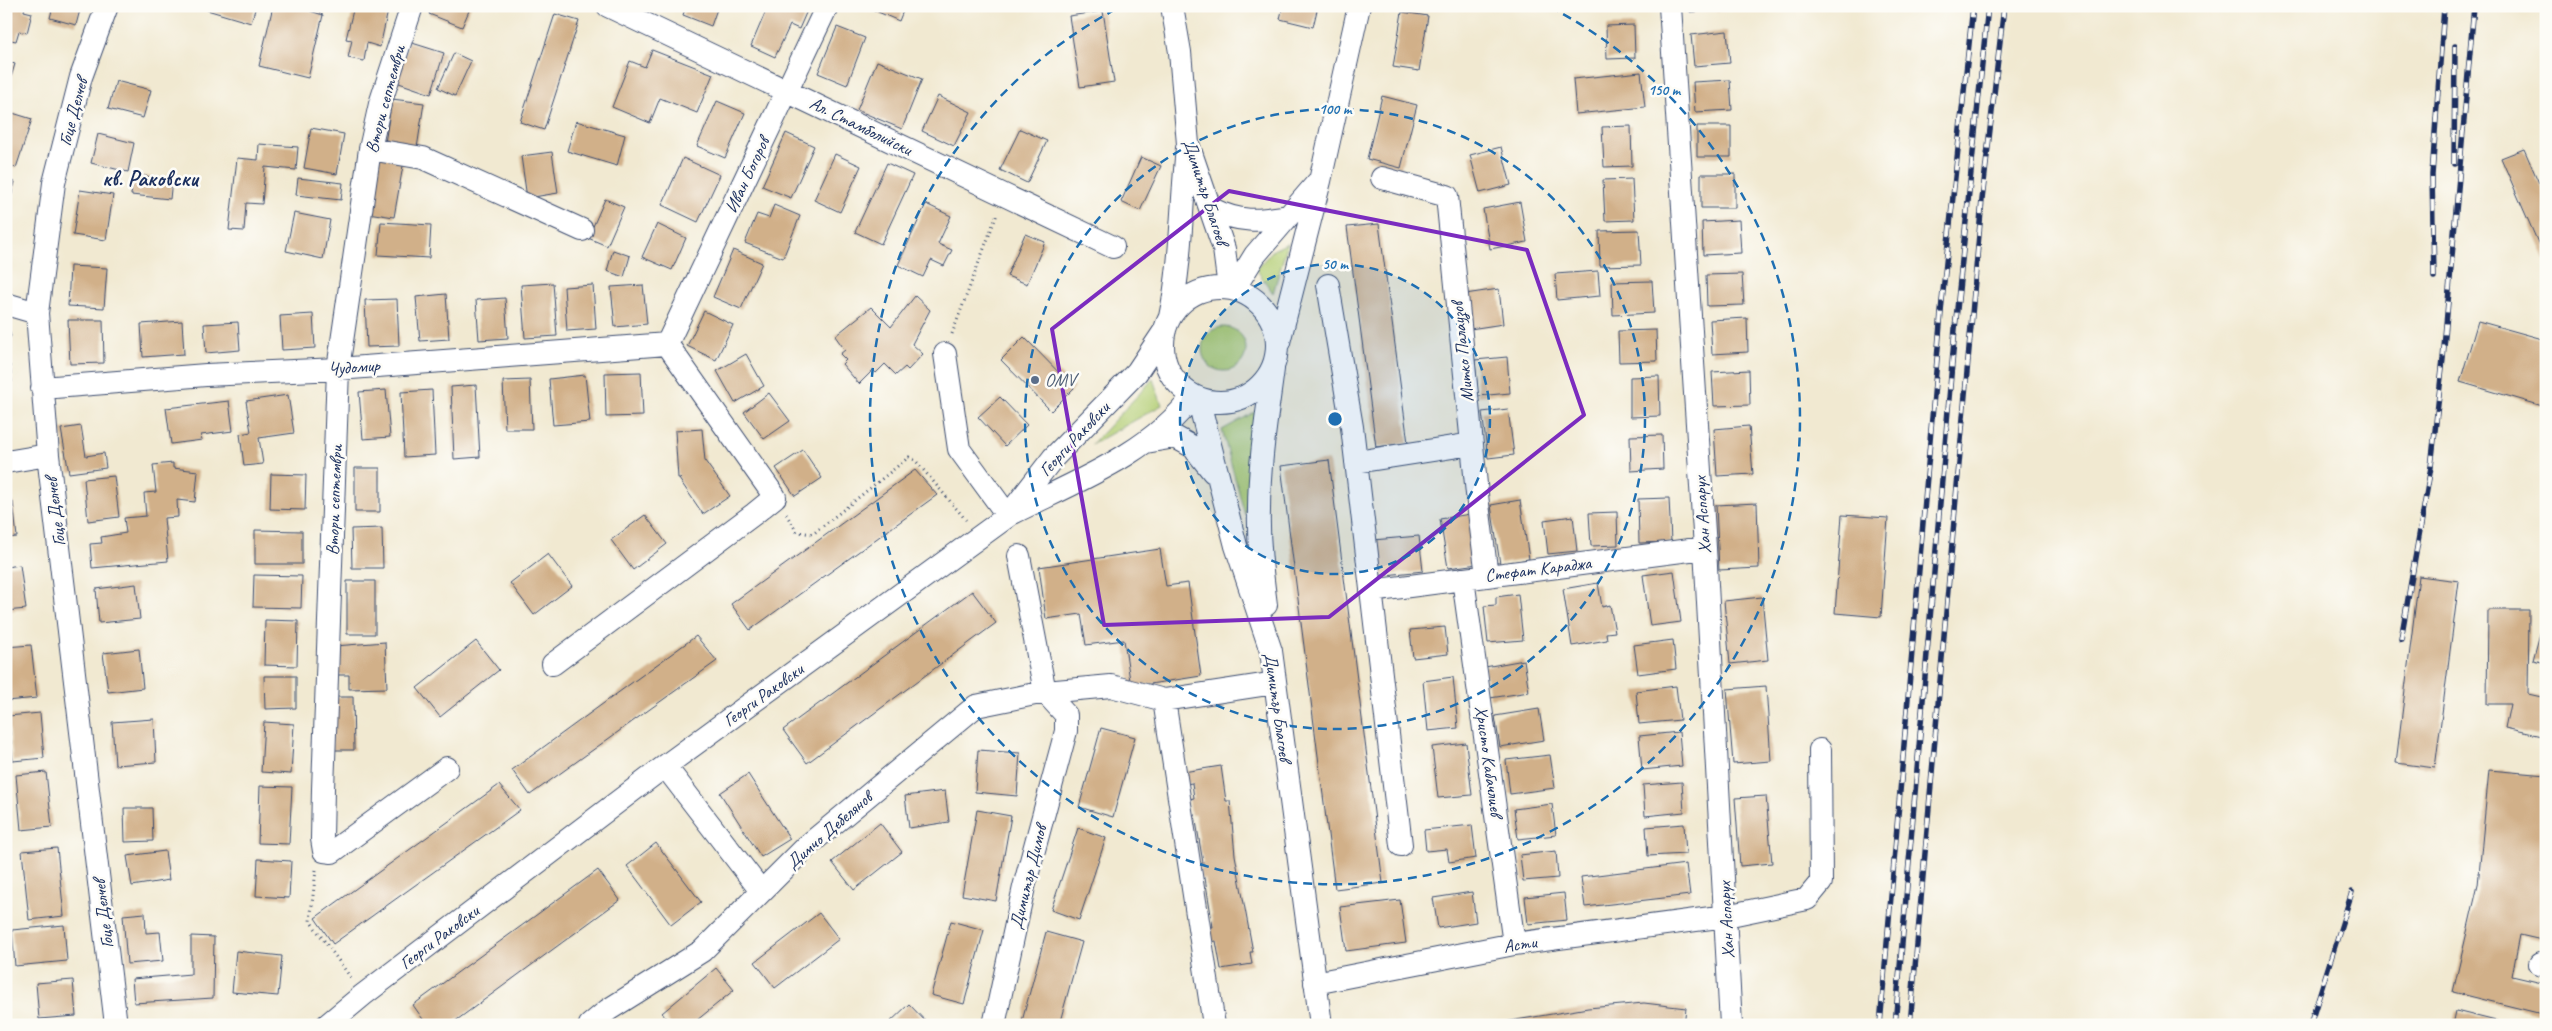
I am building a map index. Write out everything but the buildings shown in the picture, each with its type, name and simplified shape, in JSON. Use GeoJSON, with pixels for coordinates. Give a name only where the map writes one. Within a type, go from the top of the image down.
{"type":"FeatureCollection","features":[{"type":"Feature","properties":{"kind":"street","name":"Гоце Делчев"},"geometry":{"type":"LineString","coordinates":[[107,6],[81,77],[54,182],[37,313],[48,455],[116,1025]]}},
{"type":"Feature","properties":{"kind":"street","name":"Втори септември"},"geometry":{"type":"LineString","coordinates":[[324,851],[322,845],[323,790],[338,369],[370,148],[380,104],[412,6]]}},
{"type":"Feature","properties":{"kind":"street","name":"Ал. Стамболийски"},"geometry":{"type":"LineString","coordinates":[[608,6],[1113,247]]}},
{"type":"Feature","properties":{"kind":"street","name":"Иван Богоров"},"geometry":{"type":"LineString","coordinates":[[667,344],[827,6]]}},
{"type":"Feature","properties":{"kind":"street","name":"Димитър Благоев"},"geometry":{"type":"LineString","coordinates":[[1172,6],[1180,52],[1188,144],[1212,209],[1224,249],[1232,289]]}},
{"type":"Feature","properties":{"kind":"street"},"geometry":{"type":"LineString","coordinates":[[1271,651],[1260,560],[1258,509],[1263,440],[1276,357],[1320,180],[1359,6]]}},
{"type":"Feature","properties":{"kind":"street","name":"Хан Аспарух"},"geometry":{"type":"LineString","coordinates":[[1670,6],[1705,548],[1731,1025]]}},
{"type":"Feature","properties":{"kind":"street"},"geometry":{"type":"LineString","coordinates":[[1167,323],[1181,303],[1195,293],[1211,288],[1232,289],[1249,296],[1262,306],[1271,319],[1276,334],[1276,357],[1265,380],[1252,392],[1235,400],[1216,402],[1196,397],[1174,379],[1168,368],[1163,342],[1167,323],[1177,278],[1182,193],[1188,144]]}},
{"type":"Feature","properties":{"kind":"street"},"geometry":{"type":"LineString","coordinates":[[370,148],[423,158],[582,230]]}},
{"type":"Feature","properties":{"kind":"street","name":"Митко Палаузов"},"geometry":{"type":"LineString","coordinates":[[1382,178],[1447,196],[1487,576]]}},
{"type":"Feature","properties":{"kind":"street"},"geometry":{"type":"LineString","coordinates":[[1232,289],[1254,255],[1320,180]]}},
{"type":"Feature","properties":{"kind":"street"},"geometry":{"type":"LineString","coordinates":[[1212,209],[1228,217],[1254,222],[1288,216]]}},
{"type":"Feature","properties":{"kind":"street"},"geometry":{"type":"LineString","coordinates":[[1328,285],[1356,462],[1401,845]]}},
{"type":"Feature","properties":{"kind":"street"},"geometry":{"type":"LineString","coordinates":[[6,304],[37,313]]}},
{"type":"Feature","properties":{"kind":"street","name":"Георги Раковски"},"geometry":{"type":"LineString","coordinates":[[324,1023],[665,766],[1008,516],[1053,458],[1136,372],[1167,323]]}},
{"type":"Feature","properties":{"kind":"street"},"geometry":{"type":"LineString","coordinates":[[553,664],[754,514],[774,497],[667,344]]}},
{"type":"Feature","properties":{"kind":"street","name":"Чудомир"},"geometry":{"type":"LineString","coordinates":[[42,388],[206,375],[338,369],[667,344]]}},
{"type":"Feature","properties":{"kind":"street"},"geometry":{"type":"LineString","coordinates":[[945,354],[959,449],[1008,516],[1088,476],[1146,442],[1196,397]]}},
{"type":"Feature","properties":{"kind":"street","name":"Димитър Благоев"},"geometry":{"type":"LineString","coordinates":[[1196,397],[1236,546],[1271,651],[1321,1025]]}},
{"type":"Feature","properties":{"kind":"street"},"geometry":{"type":"LineString","coordinates":[[1146,442],[1175,437],[1192,447],[1217,478]]}},
{"type":"Feature","properties":{"kind":"street"},"geometry":{"type":"LineString","coordinates":[[1356,462],[1472,444]]}},
{"type":"Feature","properties":{"kind":"street"},"geometry":{"type":"LineString","coordinates":[[6,462],[48,455]]}},
{"type":"Feature","properties":{"kind":"street","name":"Стефат Караджа"},"geometry":{"type":"LineString","coordinates":[[1371,591],[1705,548]]}},
{"type":"Feature","properties":{"kind":"street"},"geometry":{"type":"LineString","coordinates":[[1019,556],[1045,692]]}},
{"type":"Feature","properties":{"kind":"street","name":"Христо Кабачлиев"},"geometry":{"type":"LineString","coordinates":[[1463,579],[1514,944]]}},
{"type":"Feature","properties":{"kind":"street"},"geometry":{"type":"LineString","coordinates":[[1214,1025],[1164,700],[1275,683]]}},
{"type":"Feature","properties":{"kind":"street","name":"Димчо Дебелянов"},"geometry":{"type":"LineString","coordinates":[[590,1025],[608,1010],[702,951],[807,846],[976,706],[1045,692],[1111,686],[1164,700]]}},
{"type":"Feature","properties":{"kind":"street","name":"Димитър Димов"},"geometry":{"type":"LineString","coordinates":[[994,1025],[1024,887],[1066,731],[1066,715],[1045,692]]}},
{"type":"Feature","properties":{"kind":"street","name":"Асти"},"geometry":{"type":"LineString","coordinates":[[1315,983],[1514,944],[1726,916],[1806,899],[1820,882],[1820,750]]}},
{"type":"Feature","properties":{"kind":"street"},"geometry":{"type":"LineString","coordinates":[[665,766],[761,892]]}},
{"type":"Feature","properties":{"kind":"street"},"geometry":{"type":"LineString","coordinates":[[324,851],[332,852],[447,768]]}},
{"type":"Feature","properties":{"kind":"path"},"geometry":{"type":"LineString","coordinates":[[945,354],[1004,195]]}},
{"type":"Feature","properties":{"kind":"path"},"geometry":{"type":"LineString","coordinates":[[774,497],[797,532],[813,534],[909,457],[915,460],[981,536]]}},
{"type":"Feature","properties":{"kind":"path"},"geometry":{"type":"LineString","coordinates":[[324,851],[315,872],[310,921],[363,994]]}},
{"type":"Feature","properties":{"kind":"highlighted area"},"geometry":{"type":"Polygon","coordinates":[[[1229,191],[1527,250],[1584,415],[1329,617],[1104,625],[1052,329],[1229,191]]]}},
{"type":"Feature","properties":{"kind":"green space"},"geometry":{"type":"Polygon","coordinates":[[[1288,243],[1273,293],[1256,269],[1273,250],[1288,243]]]}},
{"type":"Feature","properties":{"kind":"green space"},"geometry":{"type":"Polygon","coordinates":[[[1224,327],[1236,331],[1242,337],[1246,349],[1242,361],[1236,367],[1224,371],[1212,367],[1206,361],[1202,349],[1206,337],[1212,331],[1224,327]]]}},
{"type":"Feature","properties":{"kind":"green space"},"geometry":{"type":"Polygon","coordinates":[[[1153,379],[1162,405],[1091,445],[1153,379]]]}},
{"type":"Feature","properties":{"kind":"green space"},"geometry":{"type":"Polygon","coordinates":[[[1260,409],[1245,515],[1222,430],[1260,409]]]}},
{"type":"Feature","properties":{"kind":"railway"},"geometry":{"type":"LineString","coordinates":[[1880,1025],[1942,301],[1973,6]]}},
{"type":"Feature","properties":{"kind":"railway"},"geometry":{"type":"LineString","coordinates":[[1895,1025],[1955,329],[1988,6]]}},
{"type":"Feature","properties":{"kind":"railway"},"geometry":{"type":"LineString","coordinates":[[1910,1025],[1982,200],[2004,6]]}},
{"type":"Feature","properties":{"kind":"railway"},"geometry":{"type":"LineString","coordinates":[[2401,639],[2431,467],[2443,359],[2474,6]]}},
{"type":"Feature","properties":{"kind":"railway"},"geometry":{"type":"LineString","coordinates":[[2434,277],[2432,175],[2444,7]]}},
{"type":"Feature","properties":{"kind":"railway"},"geometry":{"type":"LineString","coordinates":[[2454,164],[2455,46]]}},
{"type":"Feature","properties":{"kind":"railway"},"geometry":{"type":"LineString","coordinates":[[2310,1025],[2352,892]]}},
{"type":"Feature","properties":{"kind":"place","name":"OMV"},"geometry":{"type":"Point","coordinates":[1035,380]}},
{"type":"Feature","properties":{"kind":"district","name":"кв. Раковски"},"geometry":{"type":"Point","coordinates":[150,179]}}]}
